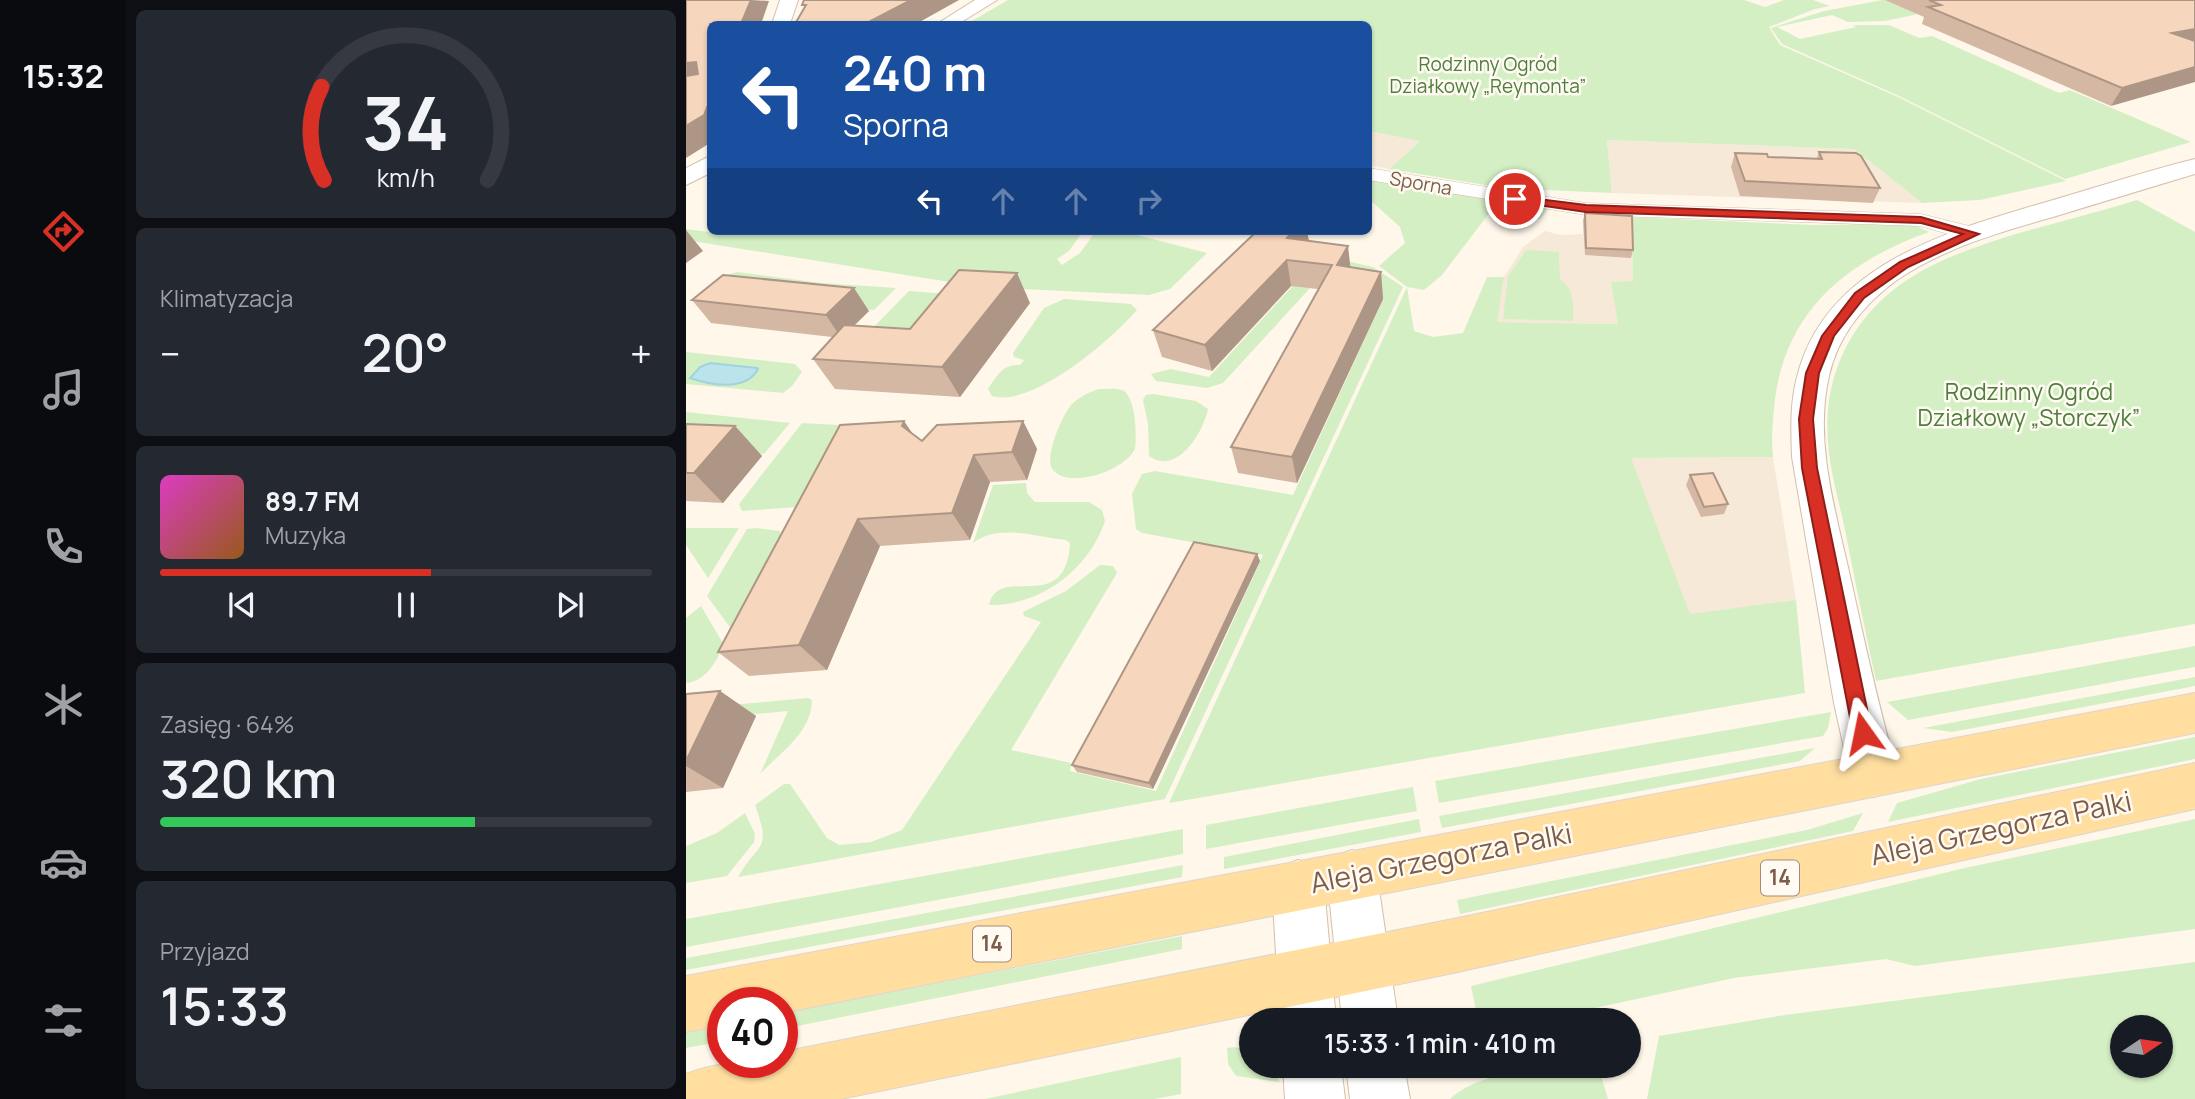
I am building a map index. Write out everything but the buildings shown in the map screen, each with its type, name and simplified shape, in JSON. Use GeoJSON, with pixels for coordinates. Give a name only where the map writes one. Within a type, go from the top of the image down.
{"type":"FeatureCollection","features":[{"type":"Feature","properties":{"kind":"main road","name":"Aleja Grzegorza Palki"},"geometry":{"type":"LineString","coordinates":[[686,1003],[2195,713]]}},
{"type":"Feature","properties":{"kind":"main road","name":"Aleja Grzegorza Palki"},"geometry":{"type":"LineString","coordinates":[[697,1099],[1306,997],[1363,964],[1791,875],[1989,828],[2195,786]]}},
{"type":"Feature","properties":{"kind":"street"},"geometry":{"type":"LineString","coordinates":[[782,21],[789,0]]}},
{"type":"Feature","properties":{"kind":"street"},"geometry":{"type":"LineString","coordinates":[[951,21],[988,0]]}},
{"type":"Feature","properties":{"kind":"street"},"geometry":{"type":"LineString","coordinates":[[686,178],[707,165]]}},
{"type":"Feature","properties":{"kind":"street"},"geometry":{"type":"LineString","coordinates":[[1874,775],[1810,468],[1806,419],[1808,394],[1816,362],[1828,336],[1860,296],[1904,264],[1973,234],[2195,166]]}},
{"type":"Feature","properties":{"kind":"street","name":"Sporna"},"geometry":{"type":"LineString","coordinates":[[1372,175],[1579,208],[1921,220],[1973,234]]}},
{"type":"Feature","properties":{"kind":"street"},"geometry":{"type":"LineString","coordinates":[[1352,875],[1368,1008]]}},
{"type":"Feature","properties":{"kind":"street"},"geometry":{"type":"LineString","coordinates":[[1298,886],[1306,997]]}},
{"type":"Feature","properties":{"kind":"street"},"geometry":{"type":"LineString","coordinates":[[1313,1078],[1315,1099]]}},
{"type":"Feature","properties":{"kind":"street"},"geometry":{"type":"LineString","coordinates":[[1377,1078],[1380,1099]]}},
{"type":"Feature","properties":{"kind":"shaded area"},"geometry":{"type":"Polygon","coordinates":[[[1372,132],[1421,140],[1389,169],[1372,166],[1372,132]]]}},
{"type":"Feature","properties":{"kind":"shaded area"},"geometry":{"type":"Polygon","coordinates":[[[1607,140],[1854,149],[1922,203],[1612,193],[1607,140]]]}},
{"type":"Feature","properties":{"kind":"shaded area"},"geometry":{"type":"Polygon","coordinates":[[[1583,220],[1630,223],[1633,282],[1611,282],[1619,324],[1496,322],[1504,277],[1523,247],[1545,231],[1561,235],[1583,234],[1583,220]]]}},
{"type":"Feature","properties":{"kind":"shaded area"},"geometry":{"type":"Polygon","coordinates":[[[1773,457],[1796,600],[1690,615],[1630,458],[1773,457]]]}},
{"type":"Feature","properties":{"kind":"green space","name":"Rodzinny Ogród Działkowy „Reymonta”"},"geometry":{"type":"Polygon","coordinates":[[[1008,0],[1744,0],[1765,7],[1784,0],[1813,0],[1830,6],[1769,27],[1780,45],[1896,96],[2066,181],[1980,200],[1922,203],[1854,149],[1607,140],[1612,193],[1503,188],[1389,169],[1420,141],[1372,132],[1372,21],[972,21],[1008,0]]]}},
{"type":"Feature","properties":{"kind":"green space"},"geometry":{"type":"Polygon","coordinates":[[[1883,0],[1927,0],[1923,13],[1885,21],[1848,22],[1832,15],[1777,27],[1800,39],[1856,27],[1853,25],[1889,25],[1919,38],[1932,36],[2059,93],[2070,90],[2191,142],[2065,179],[1897,95],[1782,44],[1771,28],[1824,11],[1883,0]]]}},
{"type":"Feature","properties":{"kind":"green space"},"geometry":{"type":"Polygon","coordinates":[[[1372,179],[1549,208],[1540,219],[1531,219],[1511,208],[1490,212],[1442,275],[1424,290],[1407,287],[1379,266],[1405,243],[1400,227],[1372,202],[1372,179]]]}},
{"type":"Feature","properties":{"kind":"green space","name":"Rodzinny Ogród Działkowy „Storczyk”"},"geometry":{"type":"Polygon","coordinates":[[[2137,200],[2195,232],[2195,624],[1876,681],[1828,442],[1832,385],[1840,359],[1868,314],[1887,295],[1935,264],[2009,236],[2137,200]]]}},
{"type":"Feature","properties":{"kind":"green space"},"geometry":{"type":"Polygon","coordinates":[[[1631,217],[1814,225],[1912,224],[1929,232],[1872,258],[1848,274],[1826,293],[1808,314],[1793,339],[1782,367],[1774,406],[1773,457],[1631,458],[1690,614],[1796,600],[1805,693],[1169,803],[1407,287],[1414,331],[1433,337],[1463,333],[1487,277],[1504,277],[1497,322],[1618,324],[1611,282],[1633,281],[1631,217]]]}},
{"type":"Feature","properties":{"kind":"green space"},"geometry":{"type":"Polygon","coordinates":[[[686,229],[707,232],[707,235],[1080,235],[1069,251],[1057,259],[1062,265],[1080,253],[1093,235],[1137,235],[1207,253],[1170,289],[1149,295],[981,287],[686,240],[686,229]]]}},
{"type":"Feature","properties":{"kind":"green space"},"geometry":{"type":"Polygon","coordinates":[[[1526,250],[1559,252],[1560,279],[1571,293],[1573,321],[1503,319],[1508,276],[1526,250]]]}},
{"type":"Feature","properties":{"kind":"green space"},"geometry":{"type":"Polygon","coordinates":[[[1312,253],[1373,267],[1403,287],[1165,799],[738,877],[763,839],[755,805],[784,784],[790,784],[827,838],[839,845],[871,842],[902,830],[1041,622],[1024,616],[1023,612],[1066,591],[1100,565],[1113,566],[1117,573],[1011,750],[1071,763],[1070,771],[1156,791],[1263,555],[1142,533],[1136,529],[1132,494],[1142,474],[1155,471],[1293,495],[1383,299],[1310,288],[1223,383],[1207,388],[1156,381],[1151,374],[1171,369],[1209,377],[1300,278],[1312,253]]]}},
{"type":"Feature","properties":{"kind":"green space"},"geometry":{"type":"Polygon","coordinates":[[[738,272],[821,283],[896,288],[874,310],[741,295],[714,282],[722,276],[738,272]]]}},
{"type":"Feature","properties":{"kind":"green space"},"geometry":{"type":"Polygon","coordinates":[[[909,291],[975,296],[935,345],[863,338],[909,291]]]}},
{"type":"Feature","properties":{"kind":"green space"},"geometry":{"type":"Polygon","coordinates":[[[1064,299],[1131,304],[1137,310],[1091,353],[1049,382],[1009,397],[992,396],[988,389],[997,375],[1009,366],[1020,365],[1024,360],[1014,357],[1013,353],[1044,308],[1064,299]]]}},
{"type":"Feature","properties":{"kind":"green space"},"geometry":{"type":"Polygon","coordinates":[[[686,352],[795,364],[802,372],[783,393],[686,384],[686,352]],[[710,363],[700,367],[690,378],[708,383],[737,384],[753,376],[757,368],[710,363]]]}},
{"type":"Feature","properties":{"kind":"green space"},"geometry":{"type":"Polygon","coordinates":[[[1099,389],[1120,389],[1127,393],[1133,408],[1135,449],[1120,464],[1097,475],[1084,478],[1061,476],[1053,470],[1050,457],[1063,418],[1077,400],[1099,389]]]}},
{"type":"Feature","properties":{"kind":"green space"},"geometry":{"type":"Polygon","coordinates":[[[1146,395],[1196,401],[1208,409],[1195,440],[1179,456],[1169,460],[1159,461],[1149,456],[1148,424],[1143,400],[1146,395]]]}},
{"type":"Feature","properties":{"kind":"green space"},"geometry":{"type":"Polygon","coordinates":[[[686,412],[790,423],[764,454],[686,451],[686,412]]]}},
{"type":"Feature","properties":{"kind":"green space"},"geometry":{"type":"Polygon","coordinates":[[[802,423],[856,426],[811,506],[742,511],[739,504],[802,423]]]}},
{"type":"Feature","properties":{"kind":"green space"},"geometry":{"type":"Polygon","coordinates":[[[1026,483],[1027,493],[1035,502],[1089,502],[1102,510],[1105,521],[1087,555],[1060,581],[1027,599],[989,605],[995,593],[1005,588],[1045,584],[1057,578],[1066,565],[1070,543],[1066,540],[1006,532],[983,537],[973,543],[993,485],[1026,483]]]}},
{"type":"Feature","properties":{"kind":"green space"},"geometry":{"type":"Polygon","coordinates":[[[686,528],[739,528],[708,578],[686,545],[686,528]]]}},
{"type":"Feature","properties":{"kind":"green space"},"geometry":{"type":"Polygon","coordinates":[[[747,529],[780,531],[780,540],[732,630],[707,596],[747,529]]]}},
{"type":"Feature","properties":{"kind":"green space"},"geometry":{"type":"Polygon","coordinates":[[[701,606],[724,645],[705,675],[686,683],[686,618],[701,606]]]}},
{"type":"Feature","properties":{"kind":"green space"},"geometry":{"type":"Polygon","coordinates":[[[2195,646],[2195,667],[1908,720],[1887,702],[2195,646]]]}},
{"type":"Feature","properties":{"kind":"green space"},"geometry":{"type":"Polygon","coordinates":[[[2195,677],[2195,686],[1952,732],[1923,728],[2195,677]]]}},
{"type":"Feature","properties":{"kind":"green space"},"geometry":{"type":"Polygon","coordinates":[[[808,698],[812,700],[811,712],[801,732],[760,774],[788,711],[715,718],[720,706],[808,698]]]}},
{"type":"Feature","properties":{"kind":"green space"},"geometry":{"type":"Polygon","coordinates":[[[1831,712],[1828,728],[1823,736],[1439,803],[1435,781],[1831,712]]]}},
{"type":"Feature","properties":{"kind":"green space"},"geometry":{"type":"Polygon","coordinates":[[[2195,737],[2195,759],[1888,822],[1897,803],[1981,779],[2195,737]]]}},
{"type":"Feature","properties":{"kind":"green space"},"geometry":{"type":"Polygon","coordinates":[[[1815,748],[1800,761],[1442,828],[1439,816],[1815,748]]]}},
{"type":"Feature","properties":{"kind":"green space"},"geometry":{"type":"Polygon","coordinates":[[[1413,787],[1417,811],[1206,849],[1206,825],[1413,787]]]}},
{"type":"Feature","properties":{"kind":"green space"},"geometry":{"type":"Polygon","coordinates":[[[745,813],[755,834],[754,842],[727,876],[686,883],[686,846],[717,833],[745,813]]]}},
{"type":"Feature","properties":{"kind":"green space"},"geometry":{"type":"Polygon","coordinates":[[[1863,813],[1853,831],[1460,914],[1457,900],[1807,830],[1863,813]]]}},
{"type":"Feature","properties":{"kind":"green space"},"geometry":{"type":"Polygon","coordinates":[[[1419,819],[1421,832],[1224,869],[1224,857],[1419,819]]]}},
{"type":"Feature","properties":{"kind":"green space"},"geometry":{"type":"Polygon","coordinates":[[[2195,819],[2195,929],[1915,966],[1886,959],[1734,978],[1595,1008],[1476,1008],[1471,986],[1965,868],[2195,819]]]}},
{"type":"Feature","properties":{"kind":"green space"},"geometry":{"type":"Polygon","coordinates":[[[1183,829],[1183,854],[686,947],[686,919],[1183,829]]]}},
{"type":"Feature","properties":{"kind":"green space"},"geometry":{"type":"Polygon","coordinates":[[[1183,865],[1182,877],[686,970],[686,958],[1183,865]]]}},
{"type":"Feature","properties":{"kind":"green space"},"geometry":{"type":"Polygon","coordinates":[[[1182,936],[1182,949],[798,1026],[798,1010],[1182,936]]]}},
{"type":"Feature","properties":{"kind":"green space"},"geometry":{"type":"Polygon","coordinates":[[[2195,962],[2195,1099],[1647,1099],[1659,1036],[1785,1015],[2195,962]]]}},
{"type":"Feature","properties":{"kind":"green space"},"geometry":{"type":"Polygon","coordinates":[[[707,1028],[707,1044],[686,1048],[686,1032],[707,1028]]]}},
{"type":"Feature","properties":{"kind":"green space"},"geometry":{"type":"Polygon","coordinates":[[[1227,1048],[1239,1048],[1239,1076],[1228,1064],[1227,1048]]]}},
{"type":"Feature","properties":{"kind":"green space"},"geometry":{"type":"Polygon","coordinates":[[[1181,1057],[1181,1094],[1155,1099],[985,1099],[1181,1057]]]}},
{"type":"Feature","properties":{"kind":"green space"},"geometry":{"type":"Polygon","coordinates":[[[1251,1078],[1278,1078],[1280,1082],[1251,1078]]]}},
{"type":"Feature","properties":{"kind":"green space"},"geometry":{"type":"Polygon","coordinates":[[[1602,1078],[1608,1099],[1450,1099],[1470,1085],[1483,1080],[1602,1078]]]}},
{"type":"Feature","properties":{"kind":"water"},"geometry":{"type":"Polygon","coordinates":[[[710,363],[758,369],[745,381],[736,384],[707,383],[690,378],[700,367],[710,363]]]}},
{"type":"Feature","properties":{"kind":"route"},"geometry":{"type":"LineString","coordinates":[[1515,199],[1586,209],[1921,220],[1944,224],[1973,234],[1904,264],[1874,284],[1848,307],[1820,352],[1808,394],[1806,419],[1810,468],[1863,733]]}}]}
